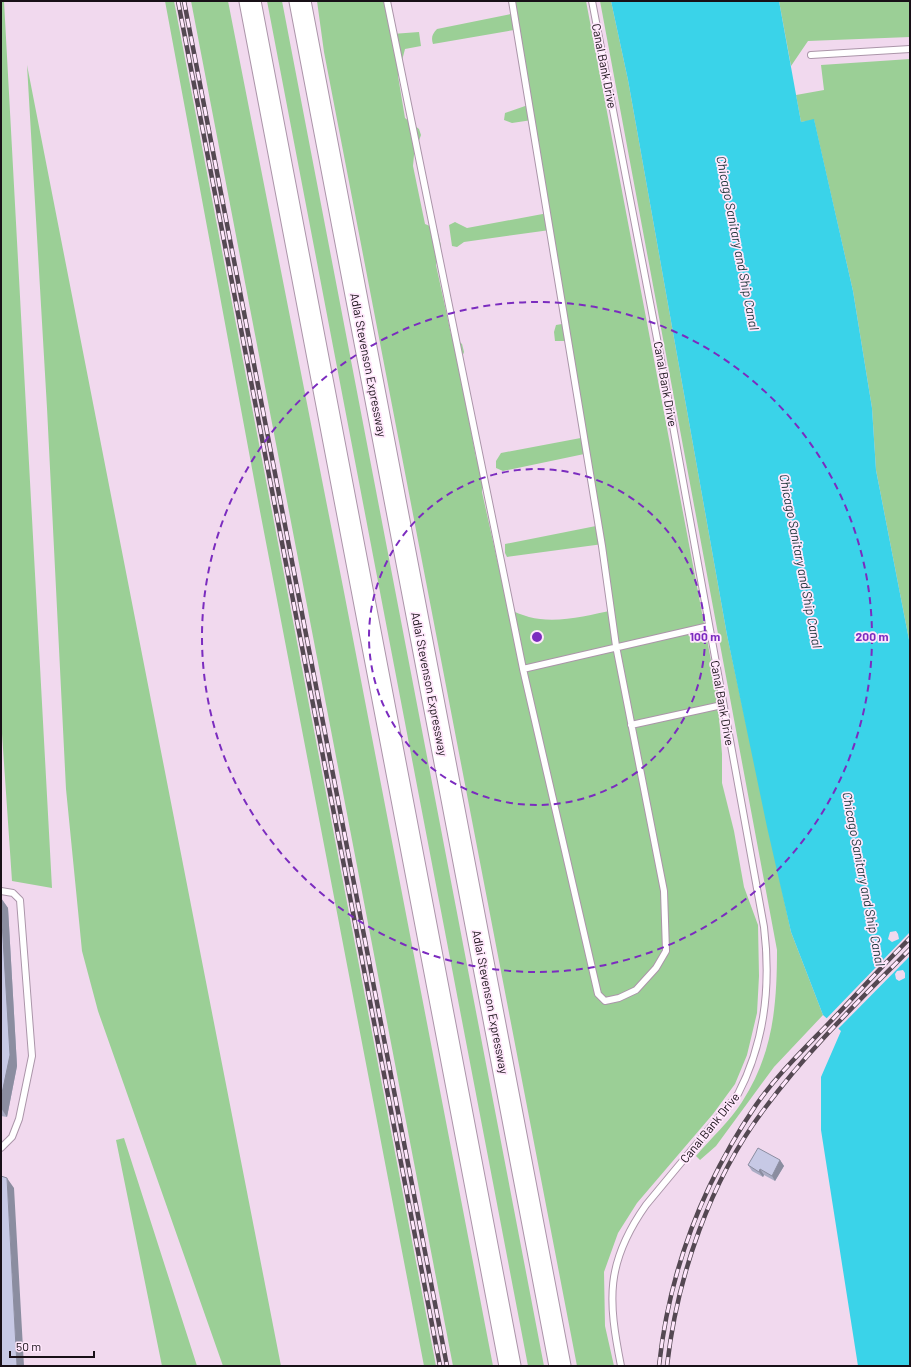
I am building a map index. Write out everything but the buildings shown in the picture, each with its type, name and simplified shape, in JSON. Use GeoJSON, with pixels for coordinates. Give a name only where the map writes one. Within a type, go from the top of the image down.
{"type":"FeatureCollection","features":[{"type":"Feature","properties":{"kind":"highway"},"geometry":{"type":"LineString","coordinates":[[250,1],[510,1366]]}},
{"type":"Feature","properties":{"kind":"highway","name":"Adlai Stevenson Expressway"},"geometry":{"type":"LineString","coordinates":[[300,1],[560,1366]]}},
{"type":"Feature","properties":{"kind":"lane"},"geometry":{"type":"LineString","coordinates":[[388,1],[523,670],[598,994],[604,1001],[619,998],[636,990],[656,968],[666,951],[664,891],[616,646],[602,546],[512,1]]}},
{"type":"Feature","properties":{"kind":"lane","name":"Canal Bank Drive"},"geometry":{"type":"LineString","coordinates":[[592,1],[764,927],[768,981],[766,1006],[754,1056],[747,1077],[738,1094],[646,1205],[633,1223],[620,1251],[613,1275],[611,1296],[614,1332],[621,1366]]}},
{"type":"Feature","properties":{"kind":"lane"},"geometry":{"type":"LineString","coordinates":[[811,55],[910,49]]}},
{"type":"Feature","properties":{"kind":"lane"},"geometry":{"type":"LineString","coordinates":[[523,670],[616,646],[709,626]]}},
{"type":"Feature","properties":{"kind":"lane"},"geometry":{"type":"LineString","coordinates":[[631,725],[722,705]]}},
{"type":"Feature","properties":{"kind":"lane"},"geometry":{"type":"LineString","coordinates":[[1,891],[13,893],[20,900],[32,1056],[20,1119],[12,1137],[1,1148]]}},
{"type":"Feature","properties":{"kind":"green space"},"geometry":{"type":"Polygon","coordinates":[[[1,1],[4,1],[52,888],[12,881],[1,719],[1,1]]]}},
{"type":"Feature","properties":{"kind":"green space"},"geometry":{"type":"Polygon","coordinates":[[[165,1],[174,1],[436,1366],[424,1366],[259,506],[165,1]]]}},
{"type":"Feature","properties":{"kind":"green space"},"geometry":{"type":"Polygon","coordinates":[[[191,1],[228,1],[344,592],[493,1366],[453,1366],[191,1]]]}},
{"type":"Feature","properties":{"kind":"green space"},"geometry":{"type":"Polygon","coordinates":[[[267,1],[282,1],[544,1366],[528,1366],[267,1]]]}},
{"type":"Feature","properties":{"kind":"green space"},"geometry":{"type":"Polygon","coordinates":[[[317,1],[385,1],[392,34],[419,32],[421,46],[405,49],[398,76],[405,118],[419,129],[421,135],[414,155],[413,166],[425,224],[437,229],[441,246],[436,265],[451,334],[462,344],[464,352],[459,365],[476,458],[485,466],[482,492],[508,609],[529,617],[549,620],[593,615],[613,610],[603,544],[507,557],[505,553],[505,544],[601,525],[589,453],[503,471],[496,468],[496,461],[501,453],[586,437],[569,341],[555,341],[554,332],[556,325],[568,323],[550,230],[464,242],[457,247],[452,246],[449,225],[455,222],[467,228],[548,213],[532,120],[512,123],[504,120],[505,113],[528,105],[514,30],[433,44],[432,38],[437,29],[511,14],[509,1],[586,1],[717,692],[722,754],[722,783],[734,831],[744,887],[758,925],[759,976],[757,1013],[747,1055],[735,1084],[713,1114],[637,1203],[618,1233],[604,1272],[605,1326],[614,1366],[577,1366],[324,52],[317,1]]]}},
{"type":"Feature","properties":{"kind":"green space"},"geometry":{"type":"Polygon","coordinates":[[[600,1],[611,1],[628,80],[727,635],[791,932],[823,1015],[774,1067],[716,1146],[700,1160],[696,1156],[737,1109],[761,1066],[767,1048],[774,1010],[777,950],[600,1]]]}},
{"type":"Feature","properties":{"kind":"green space"},"geometry":{"type":"Polygon","coordinates":[[[779,1],[910,1],[910,37],[808,41],[791,66],[779,1]]]}},
{"type":"Feature","properties":{"kind":"green space"},"geometry":{"type":"Polygon","coordinates":[[[910,59],[910,645],[876,470],[872,408],[853,291],[814,120],[801,122],[796,95],[824,90],[821,65],[910,59]]]}},
{"type":"Feature","properties":{"kind":"green space"},"geometry":{"type":"Polygon","coordinates":[[[27,65],[281,1366],[223,1366],[98,1011],[82,951],[66,789],[47,408],[27,65]]]}},
{"type":"Feature","properties":{"kind":"green space"},"geometry":{"type":"Polygon","coordinates":[[[124,1138],[197,1366],[162,1366],[116,1140],[124,1138]]]}},
{"type":"Feature","properties":{"kind":"water","name":"Chicago Sanitary and Ship Canal"},"geometry":{"type":"Polygon","coordinates":[[[611,1],[779,1],[801,122],[814,119],[853,291],[872,408],[876,470],[910,645],[910,1366],[858,1366],[821,1130],[821,1077],[841,1031],[823,1015],[791,932],[767,827],[727,635],[628,80],[611,1]],[[896,931],[890,932],[888,939],[892,942],[899,939],[896,931]],[[898,948],[892,952],[894,961],[903,961],[906,952],[898,948]],[[903,970],[897,971],[895,974],[896,979],[899,981],[905,978],[905,973],[903,970]]]}},
{"type":"Feature","properties":{"kind":"pier"},"geometry":{"type":"Polygon","coordinates":[[[910,932],[910,956],[837,1030],[826,1019],[910,932]]]}},
{"type":"Feature","properties":{"kind":"railway"},"geometry":{"type":"LineString","coordinates":[[178,1],[440,1366]]}},
{"type":"Feature","properties":{"kind":"railway"},"geometry":{"type":"LineString","coordinates":[[184,1],[447,1366]]}},
{"type":"Feature","properties":{"kind":"railway"},"geometry":{"type":"LineString","coordinates":[[659,1366],[671,1297],[691,1230],[720,1165],[737,1135],[764,1094],[800,1052],[910,938]]}},
{"type":"Feature","properties":{"kind":"railway"},"geometry":{"type":"LineString","coordinates":[[667,1366],[679,1298],[699,1231],[712,1198],[745,1136],[765,1108],[799,1066],[835,1026],[910,949]]}}]}
